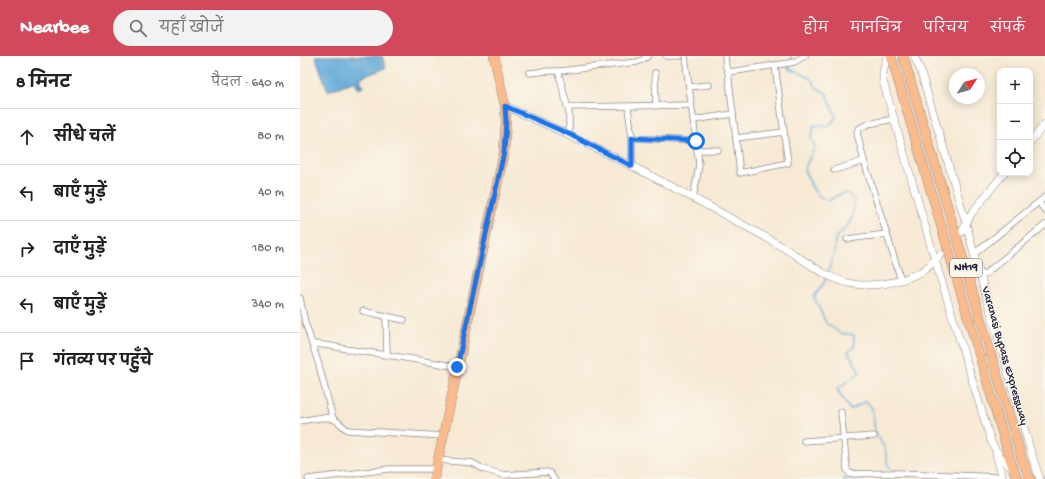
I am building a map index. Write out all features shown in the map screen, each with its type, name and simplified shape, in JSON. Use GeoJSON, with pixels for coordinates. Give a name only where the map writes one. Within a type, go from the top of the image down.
{"type":"FeatureCollection","features":[{"type":"Feature","properties":{"kind":"main road"},"geometry":{"type":"LineString","coordinates":[[434,479],[504,152],[506,121],[505,106],[494,56]]}},
{"type":"Feature","properties":{"kind":"main road","name":"Varanasi Bypass Expressway"},"geometry":{"type":"LineString","coordinates":[[892,56],[1012,469],[1017,479]]}},
{"type":"Feature","properties":{"kind":"main road","name":"Varanasi Bypass Expressway"},"geometry":{"type":"LineString","coordinates":[[903,56],[1022,459],[1030,479]]}},
{"type":"Feature","properties":{"kind":"street"},"geometry":{"type":"LineString","coordinates":[[529,73],[637,62],[648,56]]}},
{"type":"Feature","properties":{"kind":"street"},"geometry":{"type":"LineString","coordinates":[[666,56],[679,56]]}},
{"type":"Feature","properties":{"kind":"street"},"geometry":{"type":"LineString","coordinates":[[685,56],[699,170],[693,197]]}},
{"type":"Feature","properties":{"kind":"street"},"geometry":{"type":"LineString","coordinates":[[725,56],[740,173],[788,163],[775,65]]}},
{"type":"Feature","properties":{"kind":"street"},"geometry":{"type":"LineString","coordinates":[[728,72],[792,63],[805,56]]}},
{"type":"Feature","properties":{"kind":"street"},"geometry":{"type":"LineString","coordinates":[[887,56],[882,72],[883,81],[935,260],[991,441],[1001,459],[1012,469]]}},
{"type":"Feature","properties":{"kind":"street"},"geometry":{"type":"LineString","coordinates":[[914,56],[922,76],[966,223],[980,278],[1040,479]]}},
{"type":"Feature","properties":{"kind":"street"},"geometry":{"type":"LineString","coordinates":[[560,71],[570,122],[569,134]]}},
{"type":"Feature","properties":{"kind":"street"},"geometry":{"type":"LineString","coordinates":[[655,73],[656,106]]}},
{"type":"Feature","properties":{"kind":"street"},"geometry":{"type":"LineString","coordinates":[[689,87],[709,85]]}},
{"type":"Feature","properties":{"kind":"street"},"geometry":{"type":"LineString","coordinates":[[567,107],[691,105]]}},
{"type":"Feature","properties":{"kind":"street"},"geometry":{"type":"LineString","coordinates":[[505,106],[569,134],[693,197],[774,241],[816,270],[845,282],[862,285],[876,285],[902,280],[924,270],[941,254]]}},
{"type":"Feature","properties":{"kind":"street"},"geometry":{"type":"LineString","coordinates":[[628,106],[632,138],[632,166]]}},
{"type":"Feature","properties":{"kind":"street"},"geometry":{"type":"LineString","coordinates":[[693,120],[733,114]]}},
{"type":"Feature","properties":{"kind":"street"},"geometry":{"type":"LineString","coordinates":[[894,119],[868,124],[858,129],[857,132],[864,161],[902,280]]}},
{"type":"Feature","properties":{"kind":"street"},"geometry":{"type":"LineString","coordinates":[[1032,140],[1045,124]]}},
{"type":"Feature","properties":{"kind":"street"},"geometry":{"type":"LineString","coordinates":[[736,138],[784,132]]}},
{"type":"Feature","properties":{"kind":"street"},"geometry":{"type":"LineString","coordinates":[[632,138],[696,141]]}},
{"type":"Feature","properties":{"kind":"street"},"geometry":{"type":"LineString","coordinates":[[697,150],[718,150]]}},
{"type":"Feature","properties":{"kind":"street"},"geometry":{"type":"LineString","coordinates":[[834,170],[864,161]]}},
{"type":"Feature","properties":{"kind":"street"},"geometry":{"type":"LineString","coordinates":[[962,232],[971,214],[1002,176]]}},
{"type":"Feature","properties":{"kind":"street"},"geometry":{"type":"LineString","coordinates":[[974,254],[1045,197]]}},
{"type":"Feature","properties":{"kind":"street"},"geometry":{"type":"LineString","coordinates":[[1038,202],[1045,211]]}},
{"type":"Feature","properties":{"kind":"street"},"geometry":{"type":"LineString","coordinates":[[980,278],[1045,225]]}},
{"type":"Feature","properties":{"kind":"street"},"geometry":{"type":"LineString","coordinates":[[847,239],[887,234]]}},
{"type":"Feature","properties":{"kind":"street"},"geometry":{"type":"LineString","coordinates":[[300,298],[304,322],[312,344],[333,419],[343,428],[348,430],[443,436]]}},
{"type":"Feature","properties":{"kind":"street"},"geometry":{"type":"LineString","coordinates":[[363,311],[404,320]]}},
{"type":"Feature","properties":{"kind":"street"},"geometry":{"type":"LineString","coordinates":[[386,316],[387,355]]}},
{"type":"Feature","properties":{"kind":"street"},"geometry":{"type":"LineString","coordinates":[[312,344],[323,344],[345,349],[457,367]]}},
{"type":"Feature","properties":{"kind":"street"},"geometry":{"type":"LineString","coordinates":[[841,412],[848,470],[850,474],[895,473],[1002,478],[996,452]]}},
{"type":"Feature","properties":{"kind":"street"},"geometry":{"type":"LineString","coordinates":[[300,421],[326,418],[333,419]]}},
{"type":"Feature","properties":{"kind":"street"},"geometry":{"type":"LineString","coordinates":[[804,441],[874,436]]}},
{"type":"Feature","properties":{"kind":"street"},"geometry":{"type":"LineString","coordinates":[[308,479],[389,469],[473,463],[483,469],[504,475],[547,472],[550,473],[554,479]]}},
{"type":"Feature","properties":{"kind":"water"},"geometry":{"type":"Polygon","coordinates":[[[315,56],[382,56],[386,68],[360,78],[363,87],[358,89],[355,81],[328,91],[315,56]]]}},
{"type":"Feature","properties":{"kind":"waterway"},"geometry":{"type":"LineString","coordinates":[[791,56],[792,61]]}},
{"type":"Feature","properties":{"kind":"waterway"},"geometry":{"type":"LineString","coordinates":[[791,64],[788,68],[810,78],[817,88],[827,94],[836,117],[828,127],[814,125],[811,139],[815,146],[804,170],[815,192],[822,198],[828,201],[838,195],[847,193],[854,200],[852,218],[844,230],[835,239],[834,253],[828,272]]}},
{"type":"Feature","properties":{"kind":"waterway"},"geometry":{"type":"LineString","coordinates":[[826,278],[814,297],[826,323],[840,333],[854,335],[854,347],[848,352],[860,372],[837,389],[850,410],[866,401],[872,408],[875,431],[885,449],[888,466],[895,471]]}},
{"type":"Feature","properties":{"kind":"waterway"},"geometry":{"type":"LineString","coordinates":[[842,479],[865,479]]}},
{"type":"Feature","properties":{"kind":"route"},"geometry":{"type":"LineString","coordinates":[[457,367],[504,152],[506,135],[505,106],[569,134],[632,166],[632,138],[696,141]]}}]}
